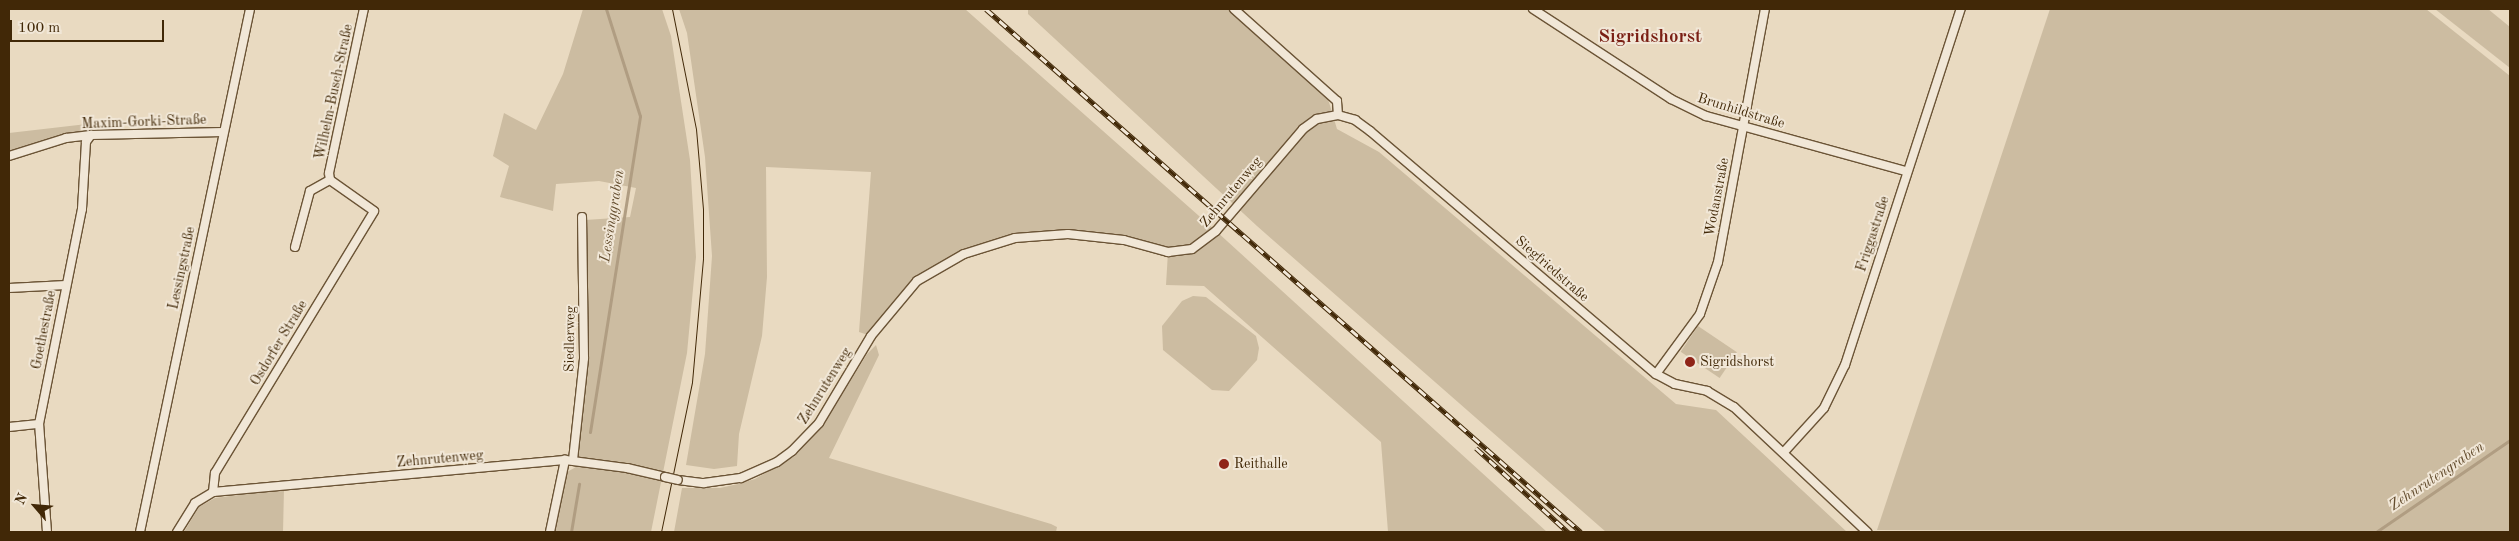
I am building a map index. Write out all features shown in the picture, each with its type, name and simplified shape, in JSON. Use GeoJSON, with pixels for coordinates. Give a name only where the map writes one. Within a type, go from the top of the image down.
{"type":"FeatureCollection","features":[{"type":"Feature","properties":{"kind":"street","name":"Lessingstraße"},"geometry":{"type":"LineString","coordinates":[[140,532],[250,9]]}},
{"type":"Feature","properties":{"kind":"street","name":"Wilhelm-Busch-Straße"},"geometry":{"type":"LineString","coordinates":[[295,247],[310,191],[330,180],[364,9]]}},
{"type":"Feature","properties":{"kind":"street"},"geometry":{"type":"LineString","coordinates":[[1234,9],[1332,95],[1337,101],[1338,115]]}},
{"type":"Feature","properties":{"kind":"street","name":"Brunhildstraße"},"geometry":{"type":"LineString","coordinates":[[1533,9],[1671,99],[1706,116],[1906,171]]}},
{"type":"Feature","properties":{"kind":"street","name":"Wodanstraße"},"geometry":{"type":"LineString","coordinates":[[1656,374],[1700,314],[1718,262],[1765,9]]}},
{"type":"Feature","properties":{"kind":"street","name":"Friggastraße"},"geometry":{"type":"LineString","coordinates":[[1784,452],[1824,408],[1845,365],[1906,171],[1961,9]]}},
{"type":"Feature","properties":{"kind":"street","name":"Siegfriedstraße"},"geometry":{"type":"LineString","coordinates":[[1338,115],[1355,120],[1370,130],[1656,374],[1675,384],[1707,391],[1734,407],[1867,532]]}},
{"type":"Feature","properties":{"kind":"street","name":"Zehnrutenweg"},"geometry":{"type":"LineString","coordinates":[[213,492],[569,460],[704,483],[741,478],[764,469],[792,451],[819,423],[871,336],[918,281],[964,254],[1015,238],[1068,234],[1124,240],[1168,252],[1192,249],[1216,231],[1303,129],[1317,119],[1338,115]]}},
{"type":"Feature","properties":{"kind":"street","name":"Maxim-Gorki-Straße"},"geometry":{"type":"LineString","coordinates":[[9,156],[66,138],[91,135],[223,132]]}},
{"type":"Feature","properties":{"kind":"street","name":"Goethestraße"},"geometry":{"type":"LineString","coordinates":[[46,532],[39,424],[82,209],[86,142],[91,135]]}},
{"type":"Feature","properties":{"kind":"street","name":"Wilhelm-Busch-Straße"},"geometry":{"type":"LineString","coordinates":[[330,180],[374,210]]}},
{"type":"Feature","properties":{"kind":"street","name":"Osdorfer Straße"},"geometry":{"type":"LineString","coordinates":[[213,492],[215,473],[374,210]]}},
{"type":"Feature","properties":{"kind":"street","name":"Siedlerweg"},"geometry":{"type":"LineString","coordinates":[[550,532],[569,460],[584,358],[582,218]]}},
{"type":"Feature","properties":{"kind":"street"},"geometry":{"type":"LineString","coordinates":[[9,288],[66,285]]}},
{"type":"Feature","properties":{"kind":"street"},"geometry":{"type":"LineString","coordinates":[[9,427],[39,424]]}},
{"type":"Feature","properties":{"kind":"street"},"geometry":{"type":"LineString","coordinates":[[177,532],[195,503],[213,492]]}},
{"type":"Feature","properties":{"kind":"shaded area"},"geometry":{"type":"Polygon","coordinates":[[[583,9],[662,9],[671,36],[690,160],[696,257],[687,353],[651,532],[554,532],[567,472],[576,467],[588,357],[585,220],[630,217],[636,188],[599,181],[556,184],[553,211],[500,197],[509,166],[493,156],[504,113],[536,130],[563,74],[583,9]]]}},
{"type":"Feature","properties":{"kind":"shaded area"},"geometry":{"type":"Polygon","coordinates":[[[679,9],[965,9],[1216,231],[1547,532],[1388,532],[1381,442],[1204,286],[1166,285],[1168,252],[1124,240],[1068,234],[1015,238],[964,254],[918,281],[871,336],[859,332],[871,172],[766,167],[767,277],[762,336],[739,434],[737,466],[714,469],[686,465],[705,354],[712,256],[705,157],[687,33],[679,9]]]}},
{"type":"Feature","properties":{"kind":"shaded area"},"geometry":{"type":"Polygon","coordinates":[[[1028,9],[1229,9],[1328,99],[1337,129],[1379,152],[1676,404],[1716,410],[1847,532],[1606,532],[1257,226],[1028,14],[1028,9]]]}},
{"type":"Feature","properties":{"kind":"shaded area"},"geometry":{"type":"Polygon","coordinates":[[[2050,9],[2426,9],[2510,76],[2510,532],[1877,530],[2050,9]]]}},
{"type":"Feature","properties":{"kind":"shaded area"},"geometry":{"type":"Polygon","coordinates":[[[2435,9],[2488,9],[2510,27],[2510,68],[2435,9]]]}},
{"type":"Feature","properties":{"kind":"shaded area"},"geometry":{"type":"Polygon","coordinates":[[[87,124],[84,132],[66,134],[9,152],[9,133],[87,124]]]}},
{"type":"Feature","properties":{"kind":"shaded area"},"geometry":{"type":"Polygon","coordinates":[[[1193,296],[1206,297],[1256,336],[1259,348],[1257,360],[1229,391],[1212,390],[1163,350],[1162,326],[1182,301],[1193,296]]]}},
{"type":"Feature","properties":{"kind":"shaded area"},"geometry":{"type":"Polygon","coordinates":[[[1698,326],[1737,352],[1720,378],[1681,352],[1698,326]]]}},
{"type":"Feature","properties":{"kind":"shaded area"},"geometry":{"type":"Polygon","coordinates":[[[876,345],[879,355],[829,458],[1051,524],[1057,527],[1056,532],[674,532],[682,488],[720,488],[738,484],[755,479],[795,456],[824,424],[867,354],[876,345]]]}},
{"type":"Feature","properties":{"kind":"shaded area"},"geometry":{"type":"Polygon","coordinates":[[[284,489],[283,532],[184,532],[199,507],[215,498],[284,489]]]}},
{"type":"Feature","properties":{"kind":"waterway","name":"Lessinggraben"},"geometry":{"type":"LineString","coordinates":[[590,432],[640,116],[606,9]]}},
{"type":"Feature","properties":{"kind":"waterway","name":"Zehnrutengraben"},"geometry":{"type":"LineString","coordinates":[[2376,532],[2510,440]]}},
{"type":"Feature","properties":{"kind":"waterway","name":"Lessinggraben"},"geometry":{"type":"LineString","coordinates":[[571,532],[579,484]]}},
{"type":"Feature","properties":{"kind":"tram line"},"geometry":{"type":"LineString","coordinates":[[661,532],[692,382],[703,258],[703,209],[696,129],[672,9]]}},
{"type":"Feature","properties":{"kind":"railway"},"geometry":{"type":"LineString","coordinates":[[986,9],[1581,532]]}},
{"type":"Feature","properties":{"kind":"railway"},"geometry":{"type":"LineString","coordinates":[[1476,448],[1568,532]]}},
{"type":"Feature","properties":{"kind":"place","name":"Sigridshorst"},"geometry":{"type":"Point","coordinates":[1690,362]}},
{"type":"Feature","properties":{"kind":"place","name":"Reithalle"},"geometry":{"type":"Point","coordinates":[1224,464]}},
{"type":"Feature","properties":{"kind":"district","name":"Sigridshorst"},"geometry":{"type":"Point","coordinates":[1650,38]}}]}
